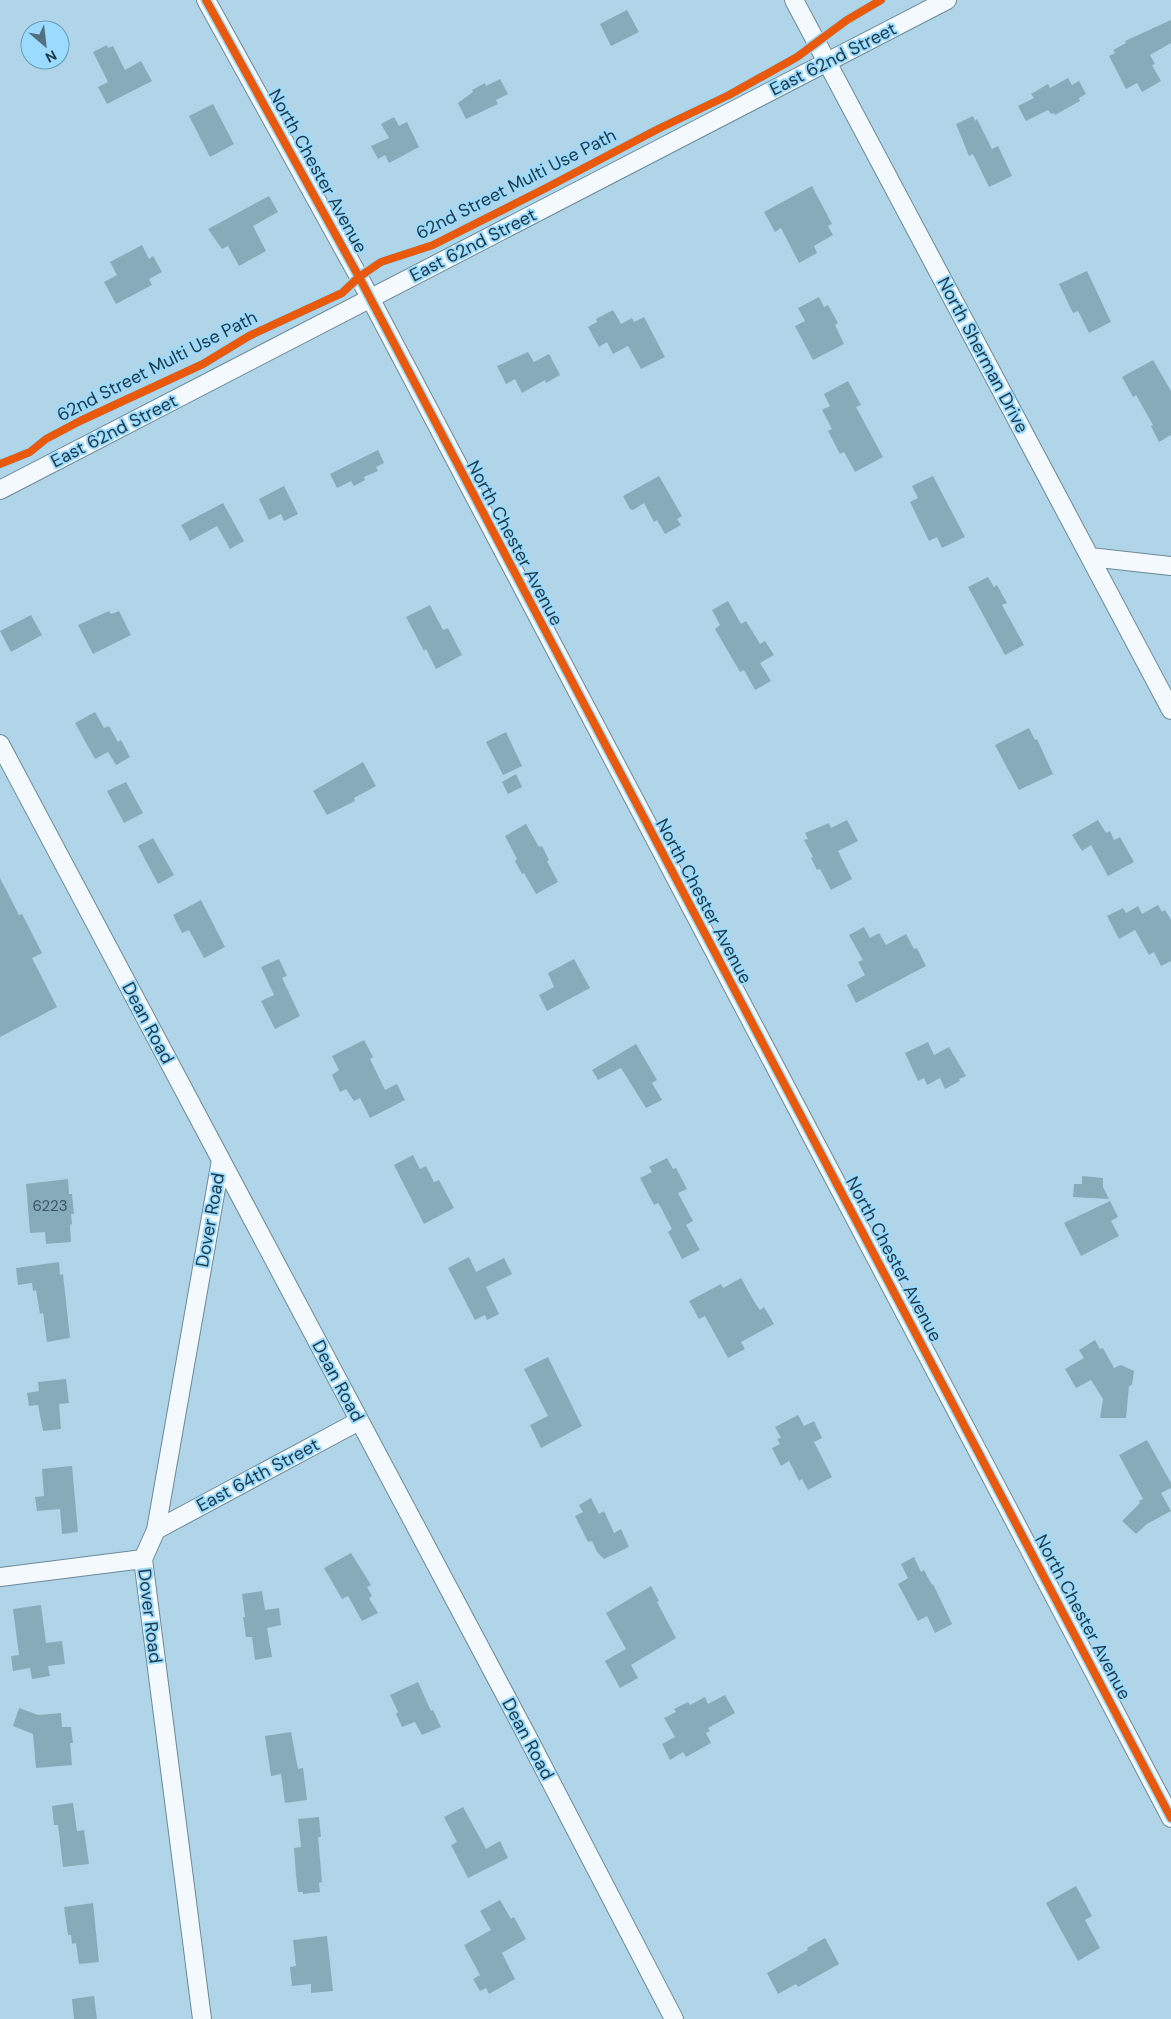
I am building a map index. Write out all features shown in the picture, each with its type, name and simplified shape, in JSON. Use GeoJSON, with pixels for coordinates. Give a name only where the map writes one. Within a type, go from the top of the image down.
{"type":"FeatureCollection","features":[{"type":"Feature","properties":{"kind":"street","name":"North Chester Avenue"},"geometry":{"type":"LineString","coordinates":[[206,0],[370,298],[1171,1818]]}},
{"type":"Feature","properties":{"kind":"street","name":"North Sherman Drive"},"geometry":{"type":"LineString","coordinates":[[794,0],[1171,710]]}},
{"type":"Feature","properties":{"kind":"street","name":"East 62nd Street"},"geometry":{"type":"LineString","coordinates":[[0,490],[947,0]]}},
{"type":"Feature","properties":{"kind":"street"},"geometry":{"type":"LineString","coordinates":[[1090,558],[1171,566]]}},
{"type":"Feature","properties":{"kind":"street","name":"Dean Road"},"geometry":{"type":"LineString","coordinates":[[0,744],[526,1734],[674,2019]]}},
{"type":"Feature","properties":{"kind":"street","name":"Dover Road"},"geometry":{"type":"LineString","coordinates":[[202,2019],[143,1559],[156,1530],[220,1160]]}},
{"type":"Feature","properties":{"kind":"street","name":"East 64th Street"},"geometry":{"type":"LineString","coordinates":[[156,1530],[359,1420]]}},
{"type":"Feature","properties":{"kind":"street"},"geometry":{"type":"LineString","coordinates":[[0,1577],[143,1559]]}},
{"type":"Feature","properties":{"kind":"building"},"geometry":{"type":"Polygon","coordinates":[[[627,10],[639,32],[611,46],[600,24],[627,10]]]}},
{"type":"Feature","properties":{"kind":"building"},"geometry":{"type":"Polygon","coordinates":[[[1171,20],[1171,43],[1150,55],[1155,64],[1152,65],[1161,81],[1142,92],[1137,83],[1126,89],[1109,56],[1115,53],[1113,50],[1126,43],[1125,41],[1171,20]]]}},
{"type":"Feature","properties":{"kind":"building"},"geometry":{"type":"Polygon","coordinates":[[[107,45],[108,48],[113,46],[125,70],[141,61],[152,81],[107,104],[98,87],[108,82],[93,52],[107,45]]]}},
{"type":"Feature","properties":{"kind":"building"},"geometry":{"type":"Polygon","coordinates":[[[1068,78],[1072,85],[1079,81],[1086,94],[1079,98],[1080,101],[1055,115],[1054,113],[1051,114],[1048,110],[1026,121],[1018,106],[1034,98],[1031,94],[1048,84],[1050,88],[1068,78]]]}},
{"type":"Feature","properties":{"kind":"building"},"geometry":{"type":"Polygon","coordinates":[[[500,79],[508,94],[496,100],[498,104],[466,119],[458,103],[473,92],[472,90],[485,83],[486,86],[500,79]]]}},
{"type":"Feature","properties":{"kind":"building"},"geometry":{"type":"Polygon","coordinates":[[[213,104],[234,144],[210,157],[189,116],[213,104]]]}},
{"type":"Feature","properties":{"kind":"building"},"geometry":{"type":"Polygon","coordinates":[[[973,116],[975,121],[977,119],[992,149],[998,146],[1012,176],[989,187],[973,154],[969,156],[956,124],[973,116]]]}},
{"type":"Feature","properties":{"kind":"building"},"geometry":{"type":"Polygon","coordinates":[[[394,117],[399,126],[407,122],[419,147],[389,163],[385,155],[378,159],[371,146],[389,138],[381,124],[394,117]]]}},
{"type":"Feature","properties":{"kind":"building"},"geometry":{"type":"Polygon","coordinates":[[[812,186],[832,224],[828,226],[833,235],[814,246],[817,253],[799,263],[781,228],[775,232],[764,212],[812,186]]]}},
{"type":"Feature","properties":{"kind":"building"},"geometry":{"type":"Polygon","coordinates":[[[269,196],[278,212],[253,226],[266,251],[239,266],[228,246],[222,249],[208,229],[269,196]]]}},
{"type":"Feature","properties":{"kind":"building"},"geometry":{"type":"Polygon","coordinates":[[[142,245],[149,259],[153,256],[162,272],[149,279],[152,285],[116,304],[104,282],[117,275],[110,262],[142,245]]]}},
{"type":"Feature","properties":{"kind":"building"},"geometry":{"type":"Polygon","coordinates":[[[1087,271],[1111,322],[1089,333],[1078,311],[1073,313],[1059,284],[1087,271]]]}},
{"type":"Feature","properties":{"kind":"building"},"geometry":{"type":"Polygon","coordinates":[[[819,297],[824,307],[828,305],[838,323],[835,325],[844,344],[813,360],[795,326],[805,321],[798,308],[819,297]]]}},
{"type":"Feature","properties":{"kind":"building"},"geometry":{"type":"Polygon","coordinates":[[[613,310],[621,324],[632,318],[634,322],[644,317],[665,357],[641,369],[628,346],[613,354],[607,342],[599,347],[588,327],[597,322],[596,319],[613,310]]]}},
{"type":"Feature","properties":{"kind":"building"},"geometry":{"type":"Polygon","coordinates":[[[528,352],[534,362],[549,354],[560,375],[546,383],[545,380],[522,393],[515,379],[506,384],[497,366],[528,352]]]}},
{"type":"Feature","properties":{"kind":"building"},"geometry":{"type":"Polygon","coordinates":[[[1153,360],[1171,391],[1171,435],[1159,442],[1151,426],[1153,425],[1136,395],[1133,397],[1122,377],[1153,360]]]}},
{"type":"Feature","properties":{"kind":"building"},"geometry":{"type":"Polygon","coordinates":[[[848,381],[861,405],[856,407],[883,457],[855,472],[844,452],[840,454],[828,431],[832,429],[822,410],[830,406],[824,394],[848,381]]]}},
{"type":"Feature","properties":{"kind":"building"},"geometry":{"type":"Polygon","coordinates":[[[378,450],[384,463],[376,467],[378,471],[364,477],[365,480],[354,486],[351,481],[337,488],[330,474],[378,450]]]}},
{"type":"Feature","properties":{"kind":"building"},"geometry":{"type":"Polygon","coordinates":[[[659,476],[682,516],[677,519],[681,525],[665,534],[657,520],[654,522],[644,503],[633,510],[630,509],[623,496],[659,476]]]}},
{"type":"Feature","properties":{"kind":"building"},"geometry":{"type":"Polygon","coordinates":[[[933,476],[965,537],[942,548],[937,537],[929,541],[910,502],[918,498],[912,486],[933,476]]]}},
{"type":"Feature","properties":{"kind":"building"},"geometry":{"type":"Polygon","coordinates":[[[284,486],[298,514],[284,521],[281,514],[269,520],[259,499],[284,486]]]}},
{"type":"Feature","properties":{"kind":"building"},"geometry":{"type":"Polygon","coordinates":[[[223,503],[244,541],[230,549],[217,526],[190,541],[181,525],[223,503]]]}},
{"type":"Feature","properties":{"kind":"building"},"geometry":{"type":"Polygon","coordinates":[[[988,577],[994,587],[997,585],[1007,603],[1002,605],[1024,645],[1005,655],[968,587],[988,577]]]}},
{"type":"Feature","properties":{"kind":"building"},"geometry":{"type":"Polygon","coordinates":[[[728,601],[741,624],[746,621],[760,644],[765,641],[774,655],[760,663],[771,681],[755,690],[744,670],[740,672],[715,629],[720,625],[712,610],[728,601]]]}},
{"type":"Feature","properties":{"kind":"building"},"geometry":{"type":"Polygon","coordinates":[[[430,605],[443,630],[448,628],[462,655],[436,669],[406,617],[430,605]]]}},
{"type":"Feature","properties":{"kind":"building"},"geometry":{"type":"Polygon","coordinates":[[[109,611],[111,614],[119,611],[131,635],[93,654],[78,625],[109,611]]]}},
{"type":"Feature","properties":{"kind":"building"},"geometry":{"type":"Polygon","coordinates":[[[31,615],[42,635],[11,652],[0,631],[31,615]]]}},
{"type":"Feature","properties":{"kind":"building"},"geometry":{"type":"Polygon","coordinates":[[[95,712],[104,728],[109,726],[118,742],[121,740],[130,757],[116,765],[108,752],[95,759],[75,723],[95,712]]]}},
{"type":"Feature","properties":{"kind":"building"},"geometry":{"type":"Polygon","coordinates":[[[1029,728],[1035,740],[1037,739],[1053,774],[1019,790],[995,745],[1029,728]]]}},
{"type":"Feature","properties":{"kind":"building"},"geometry":{"type":"Polygon","coordinates":[[[506,732],[522,766],[503,775],[486,742],[506,732]]]}},
{"type":"Feature","properties":{"kind":"building"},"geometry":{"type":"Polygon","coordinates":[[[363,762],[376,786],[354,798],[355,801],[327,815],[313,791],[363,762]]]}},
{"type":"Feature","properties":{"kind":"building"},"geometry":{"type":"Polygon","coordinates":[[[516,774],[522,787],[508,794],[502,782],[516,774]]]}},
{"type":"Feature","properties":{"kind":"building"},"geometry":{"type":"Polygon","coordinates":[[[126,782],[143,813],[124,823],[107,791],[126,782]]]}},
{"type":"Feature","properties":{"kind":"building"},"geometry":{"type":"Polygon","coordinates":[[[847,820],[858,841],[838,851],[852,879],[831,890],[820,869],[817,870],[811,858],[813,857],[804,840],[808,839],[805,833],[829,823],[831,828],[847,820]]]}},
{"type":"Feature","properties":{"kind":"building"},"geometry":{"type":"Polygon","coordinates":[[[1098,820],[1106,833],[1110,831],[1114,840],[1120,837],[1134,862],[1108,876],[1091,845],[1082,851],[1072,835],[1098,820]]]}},
{"type":"Feature","properties":{"kind":"building"},"geometry":{"type":"Polygon","coordinates":[[[526,824],[539,847],[542,846],[549,860],[547,861],[558,882],[536,894],[515,861],[517,859],[505,836],[526,824]]]}},
{"type":"Feature","properties":{"kind":"building"},"geometry":{"type":"Polygon","coordinates":[[[153,838],[174,875],[158,884],[138,846],[153,838]]]}},
{"type":"Feature","properties":{"kind":"building"},"geometry":{"type":"Polygon","coordinates":[[[0,878],[19,915],[22,914],[42,953],[32,958],[57,1007],[0,1037],[0,878]]]}},
{"type":"Feature","properties":{"kind":"building"},"geometry":{"type":"Polygon","coordinates":[[[201,900],[225,947],[204,958],[189,930],[182,933],[173,915],[201,900]]]}},
{"type":"Feature","properties":{"kind":"building"},"geometry":{"type":"Polygon","coordinates":[[[1158,905],[1162,912],[1165,910],[1171,920],[1171,961],[1161,966],[1154,952],[1149,955],[1135,930],[1119,939],[1107,916],[1123,908],[1126,913],[1138,906],[1142,914],[1158,905]]]}},
{"type":"Feature","properties":{"kind":"building"},"geometry":{"type":"Polygon","coordinates":[[[864,927],[870,938],[879,933],[886,945],[906,934],[914,949],[917,948],[926,966],[856,1003],[847,985],[865,975],[858,962],[863,960],[849,935],[864,927]]]}},
{"type":"Feature","properties":{"kind":"building"},"geometry":{"type":"Polygon","coordinates":[[[279,959],[287,976],[282,978],[300,1016],[275,1029],[261,1001],[274,995],[261,967],[279,959]]]}},
{"type":"Feature","properties":{"kind":"building"},"geometry":{"type":"Polygon","coordinates":[[[574,959],[590,988],[547,1011],[539,995],[554,987],[548,973],[574,959]]]}},
{"type":"Feature","properties":{"kind":"building"},"geometry":{"type":"Polygon","coordinates":[[[364,1040],[373,1057],[370,1059],[385,1090],[397,1084],[405,1100],[370,1118],[360,1098],[354,1101],[346,1089],[340,1092],[332,1075],[339,1070],[332,1056],[364,1040]]]}},
{"type":"Feature","properties":{"kind":"building"},"geometry":{"type":"Polygon","coordinates":[[[928,1042],[934,1055],[949,1047],[966,1076],[945,1089],[940,1078],[927,1085],[924,1078],[918,1081],[905,1053],[928,1042]]]}},
{"type":"Feature","properties":{"kind":"building"},"geometry":{"type":"Polygon","coordinates":[[[636,1044],[657,1080],[652,1083],[662,1100],[646,1108],[621,1068],[598,1080],[592,1070],[636,1044]]]}},
{"type":"Feature","properties":{"kind":"building"},"geometry":{"type":"Polygon","coordinates":[[[413,1155],[420,1169],[426,1166],[434,1182],[439,1180],[454,1208],[424,1224],[394,1165],[413,1155]]]}},
{"type":"Feature","properties":{"kind":"building"},"geometry":{"type":"Polygon","coordinates":[[[667,1158],[673,1169],[676,1168],[687,1189],[678,1193],[693,1221],[686,1225],[700,1250],[682,1259],[668,1232],[672,1229],[658,1203],[654,1205],[640,1178],[652,1172],[649,1167],[667,1158]]]}},
{"type":"Feature","properties":{"kind":"building"},"geometry":{"type":"Polygon","coordinates":[[[1082,1176],[1103,1178],[1103,1187],[1109,1199],[1073,1197],[1074,1184],[1082,1184],[1082,1176]]]}},
{"type":"Feature","properties":{"kind":"building"},"geometry":{"type":"Polygon","coordinates":[[[68,1179],[69,1194],[72,1194],[74,1214],[71,1214],[71,1242],[46,1244],[45,1232],[30,1233],[26,1184],[68,1179]]]}},
{"type":"Feature","properties":{"kind":"building"},"geometry":{"type":"Polygon","coordinates":[[[1110,1201],[1118,1217],[1111,1221],[1119,1236],[1081,1256],[1064,1223],[1110,1201]]]}},
{"type":"Feature","properties":{"kind":"building"},"geometry":{"type":"Polygon","coordinates":[[[469,1257],[476,1272],[504,1258],[512,1274],[486,1287],[499,1314],[487,1320],[485,1315],[475,1320],[448,1268],[469,1257]]]}},
{"type":"Feature","properties":{"kind":"building"},"geometry":{"type":"Polygon","coordinates":[[[59,1262],[60,1275],[63,1274],[70,1338],[47,1342],[43,1313],[40,1314],[36,1290],[33,1291],[32,1283],[18,1285],[16,1268],[59,1262]]]}},
{"type":"Feature","properties":{"kind":"building"},"geometry":{"type":"Polygon","coordinates":[[[741,1278],[760,1310],[764,1307],[774,1324],[741,1342],[745,1349],[728,1358],[705,1316],[699,1319],[689,1301],[721,1284],[723,1288],[741,1278]]]}},
{"type":"Feature","properties":{"kind":"building"},"geometry":{"type":"Polygon","coordinates":[[[1095,1340],[1100,1349],[1103,1348],[1114,1368],[1121,1365],[1134,1371],[1132,1385],[1129,1386],[1126,1418],[1100,1418],[1103,1399],[1091,1380],[1076,1388],[1065,1369],[1084,1358],[1079,1350],[1095,1340]]]}},
{"type":"Feature","properties":{"kind":"building"},"geometry":{"type":"Polygon","coordinates":[[[548,1357],[582,1426],[541,1448],[530,1425],[548,1416],[524,1369],[548,1357]]]}},
{"type":"Feature","properties":{"kind":"building"},"geometry":{"type":"Polygon","coordinates":[[[66,1379],[69,1403],[59,1404],[61,1429],[43,1431],[38,1405],[29,1406],[27,1393],[39,1391],[38,1382],[66,1379]]]}},
{"type":"Feature","properties":{"kind":"building"},"geometry":{"type":"Polygon","coordinates":[[[798,1415],[804,1426],[814,1421],[822,1438],[814,1442],[832,1477],[808,1490],[802,1479],[799,1481],[789,1461],[781,1466],[772,1448],[780,1444],[777,1439],[781,1438],[775,1427],[798,1415]]]}},
{"type":"Feature","properties":{"kind":"building"},"geometry":{"type":"Polygon","coordinates":[[[1147,1440],[1171,1483],[1171,1488],[1161,1493],[1171,1511],[1147,1524],[1136,1534],[1122,1521],[1140,1503],[1139,1501],[1143,1499],[1119,1455],[1147,1440]]]}},
{"type":"Feature","properties":{"kind":"building"},"geometry":{"type":"Polygon","coordinates":[[[72,1466],[78,1532],[62,1534],[60,1509],[37,1511],[35,1497],[44,1496],[42,1469],[72,1466]]]}},
{"type":"Feature","properties":{"kind":"building"},"geometry":{"type":"Polygon","coordinates":[[[591,1498],[599,1514],[604,1511],[614,1533],[621,1529],[629,1547],[604,1559],[597,1552],[592,1541],[588,1542],[575,1516],[583,1512],[579,1505],[591,1498]]]}},
{"type":"Feature","properties":{"kind":"building"},"geometry":{"type":"Polygon","coordinates":[[[351,1553],[371,1585],[367,1587],[372,1596],[369,1598],[378,1613],[362,1621],[348,1596],[342,1599],[324,1568],[351,1553]]]}},
{"type":"Feature","properties":{"kind":"building"},"geometry":{"type":"Polygon","coordinates":[[[914,1557],[921,1572],[924,1570],[933,1584],[952,1624],[935,1633],[927,1616],[918,1621],[898,1584],[908,1578],[901,1564],[914,1557]]]}},
{"type":"Feature","properties":{"kind":"building"},"geometry":{"type":"Polygon","coordinates":[[[651,1586],[659,1601],[657,1602],[676,1638],[631,1665],[638,1678],[620,1688],[605,1661],[626,1649],[606,1613],[651,1586]]]}},
{"type":"Feature","properties":{"kind":"building"},"geometry":{"type":"Polygon","coordinates":[[[262,1591],[265,1610],[279,1608],[281,1625],[267,1628],[272,1657],[255,1660],[252,1637],[246,1637],[242,1594],[262,1591]]]}},
{"type":"Feature","properties":{"kind":"building"},"geometry":{"type":"Polygon","coordinates":[[[41,1605],[46,1643],[62,1641],[65,1664],[48,1666],[50,1676],[32,1679],[30,1668],[13,1671],[11,1656],[19,1655],[13,1609],[41,1605]]]}},
{"type":"Feature","properties":{"kind":"building"},"geometry":{"type":"Polygon","coordinates":[[[418,1682],[431,1711],[433,1710],[441,1727],[422,1735],[415,1722],[402,1727],[396,1714],[398,1712],[390,1695],[418,1682]]]}},
{"type":"Feature","properties":{"kind":"building"},"geometry":{"type":"Polygon","coordinates":[[[725,1695],[735,1713],[708,1728],[710,1731],[706,1733],[711,1743],[686,1757],[683,1752],[670,1760],[662,1744],[675,1737],[664,1718],[676,1712],[674,1709],[688,1702],[690,1705],[705,1697],[708,1704],[725,1695]]]}},
{"type":"Feature","properties":{"kind":"building"},"geometry":{"type":"Polygon","coordinates":[[[19,1708],[38,1715],[61,1713],[62,1727],[71,1727],[73,1743],[70,1743],[72,1765],[36,1768],[33,1734],[13,1726],[19,1708]]]}},
{"type":"Feature","properties":{"kind":"building"},"geometry":{"type":"Polygon","coordinates":[[[291,1732],[298,1769],[303,1768],[307,1800],[285,1803],[281,1774],[271,1776],[265,1736],[291,1732]]]}},
{"type":"Feature","properties":{"kind":"building"},"geometry":{"type":"Polygon","coordinates":[[[73,1803],[77,1831],[84,1830],[89,1864],[63,1867],[58,1825],[54,1825],[52,1806],[73,1803]]]}},
{"type":"Feature","properties":{"kind":"building"},"geometry":{"type":"Polygon","coordinates":[[[463,1807],[486,1849],[500,1841],[508,1858],[468,1878],[451,1845],[457,1842],[444,1817],[463,1807]]]}},
{"type":"Feature","properties":{"kind":"building"},"geometry":{"type":"Polygon","coordinates":[[[319,1817],[321,1837],[318,1837],[322,1882],[319,1883],[320,1892],[303,1894],[303,1892],[298,1892],[294,1848],[301,1847],[298,1819],[319,1817]]]}},
{"type":"Feature","properties":{"kind":"building"},"geometry":{"type":"Polygon","coordinates":[[[1076,1886],[1092,1916],[1085,1920],[1100,1948],[1078,1961],[1046,1903],[1076,1886]]]}},
{"type":"Feature","properties":{"kind":"building"},"geometry":{"type":"Polygon","coordinates":[[[500,1900],[511,1919],[514,1917],[526,1939],[502,1953],[515,1979],[489,1994],[486,1988],[480,1991],[473,1979],[480,1975],[464,1945],[491,1930],[480,1911],[500,1900]]]}},
{"type":"Feature","properties":{"kind":"building"},"geometry":{"type":"Polygon","coordinates":[[[93,1903],[99,1962],[79,1964],[76,1943],[72,1944],[71,1935],[68,1935],[64,1907],[93,1903]]]}},
{"type":"Feature","properties":{"kind":"building"},"geometry":{"type":"Polygon","coordinates":[[[327,1936],[333,1991],[311,1993],[311,1984],[292,1986],[290,1967],[296,1966],[293,1940],[327,1936]]]}},
{"type":"Feature","properties":{"kind":"building"},"geometry":{"type":"Polygon","coordinates":[[[825,1938],[839,1964],[798,1987],[796,1984],[778,1994],[767,1973],[825,1938]]]}},
{"type":"Feature","properties":{"kind":"building"},"geometry":{"type":"Polygon","coordinates":[[[94,1996],[97,2019],[74,2019],[72,1999],[94,1996]]]}},
{"type":"Feature","properties":{"kind":"cycle path"},"geometry":{"type":"LineString","coordinates":[[206,0],[359,277],[1171,1818]]}},
{"type":"Feature","properties":{"kind":"cycle path","name":"62nd Street Multi Use Path"},"geometry":{"type":"LineString","coordinates":[[0,464],[30,452],[46,439],[80,421],[203,364],[249,336],[342,293],[359,277],[381,262],[433,245],[658,129],[729,95],[797,57],[847,20],[881,0]]}}]}
